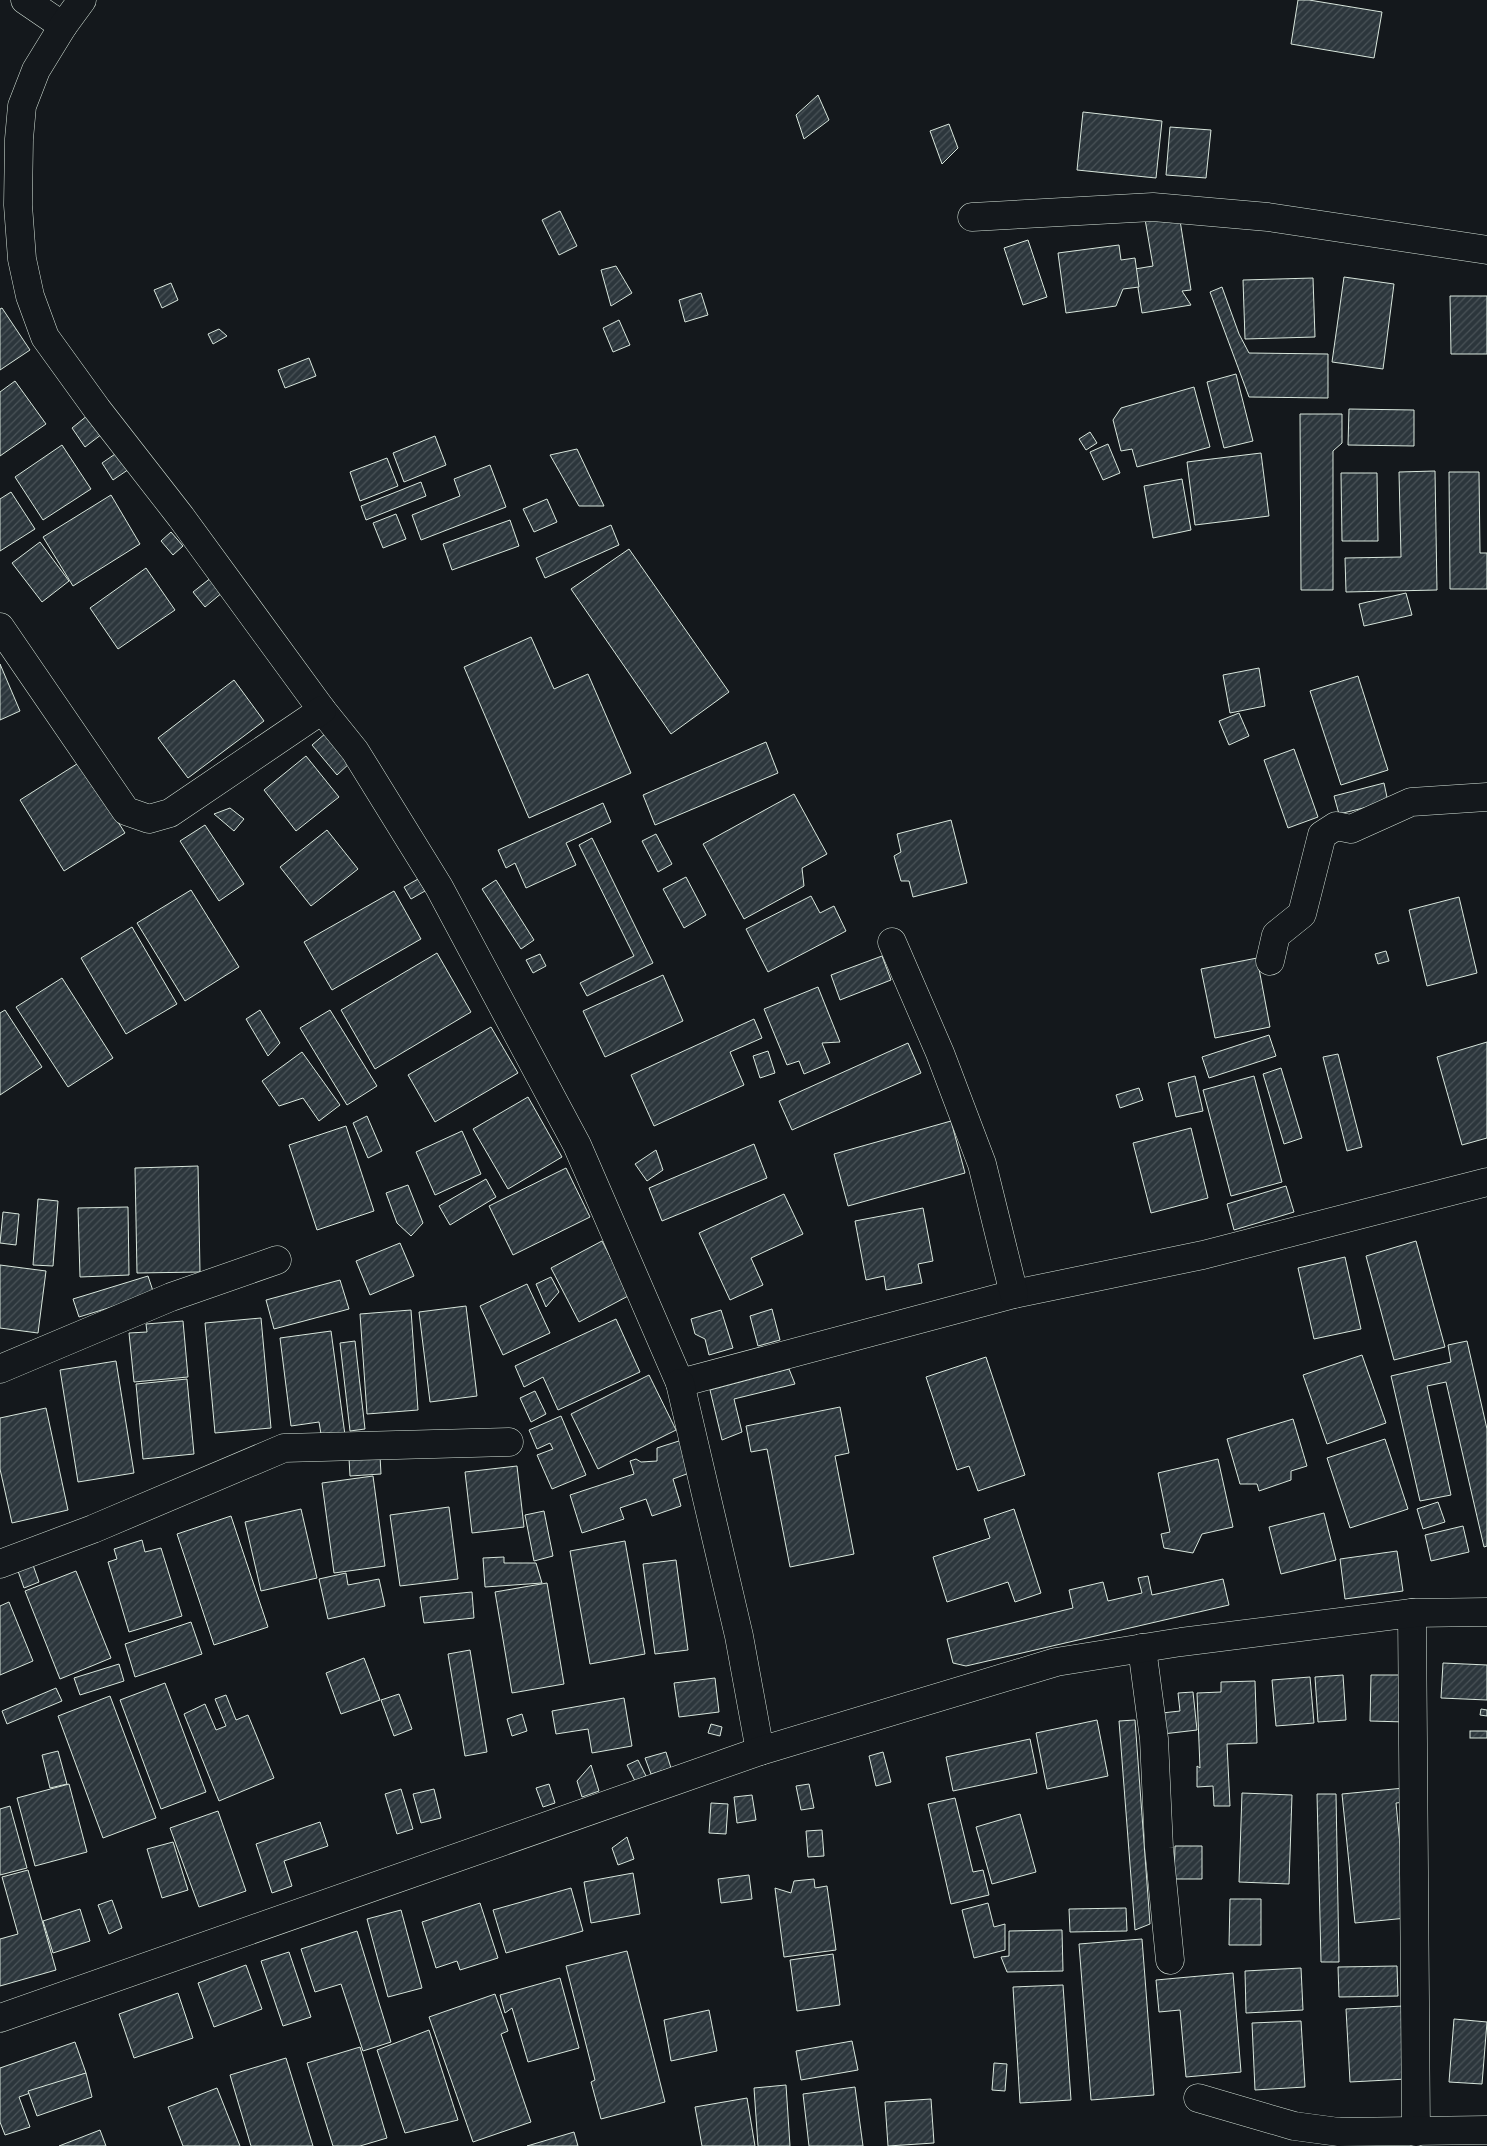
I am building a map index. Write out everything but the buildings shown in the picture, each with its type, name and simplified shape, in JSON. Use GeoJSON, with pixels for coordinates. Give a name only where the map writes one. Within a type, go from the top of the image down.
{"type":"FeatureCollection","features":[{"type":"Feature","properties":{"kind":"street"},"geometry":{"type":"LineString","coordinates":[[25,0],[63,26]]}},
{"type":"Feature","properties":{"kind":"street"},"geometry":{"type":"LineString","coordinates":[[82,0],[63,26],[32,79],[22,106],[19,139],[18,205],[22,259],[30,296],[45,337],[97,409],[181,517],[322,710],[355,751],[440,887],[568,1128],[680,1383],[739,1636],[760,1751]]}},
{"type":"Feature","properties":{"kind":"street"},"geometry":{"type":"LineString","coordinates":[[972,217],[1153,207],[1268,217],[1487,250]]}},
{"type":"Feature","properties":{"kind":"street"},"geometry":{"type":"LineString","coordinates":[[0,627],[126,811],[149,819],[170,813],[322,710]]}},
{"type":"Feature","properties":{"kind":"street"},"geometry":{"type":"LineString","coordinates":[[1270,962],[1276,935],[1302,914],[1322,835],[1336,826],[1351,829],[1368,823],[1412,802],[1487,797]]}},
{"type":"Feature","properties":{"kind":"street"},"geometry":{"type":"LineString","coordinates":[[892,942],[940,1053],[982,1164],[1014,1294]]}},
{"type":"Feature","properties":{"kind":"street"},"geometry":{"type":"LineString","coordinates":[[680,1383],[1014,1294],[1203,1255],[1487,1182]]}},
{"type":"Feature","properties":{"kind":"street"},"geometry":{"type":"LineString","coordinates":[[0,1369],[171,1298],[277,1260]]}},
{"type":"Feature","properties":{"kind":"street"},"geometry":{"type":"LineString","coordinates":[[0,1564],[93,1529],[284,1448],[510,1442]]}},
{"type":"Feature","properties":{"kind":"street"},"geometry":{"type":"LineString","coordinates":[[0,2018],[760,1751],[1056,1662],[1142,1648],[1412,1613],[1487,1612]]}},
{"type":"Feature","properties":{"kind":"street"},"geometry":{"type":"LineString","coordinates":[[1412,1613],[1416,2132]]}},
{"type":"Feature","properties":{"kind":"street"},"geometry":{"type":"LineString","coordinates":[[1142,1648],[1154,1739],[1160,1848],[1170,1960]]}},
{"type":"Feature","properties":{"kind":"street"},"geometry":{"type":"LineString","coordinates":[[1198,2098],[1294,2126],[1339,2132],[1487,2130]]}}]}
